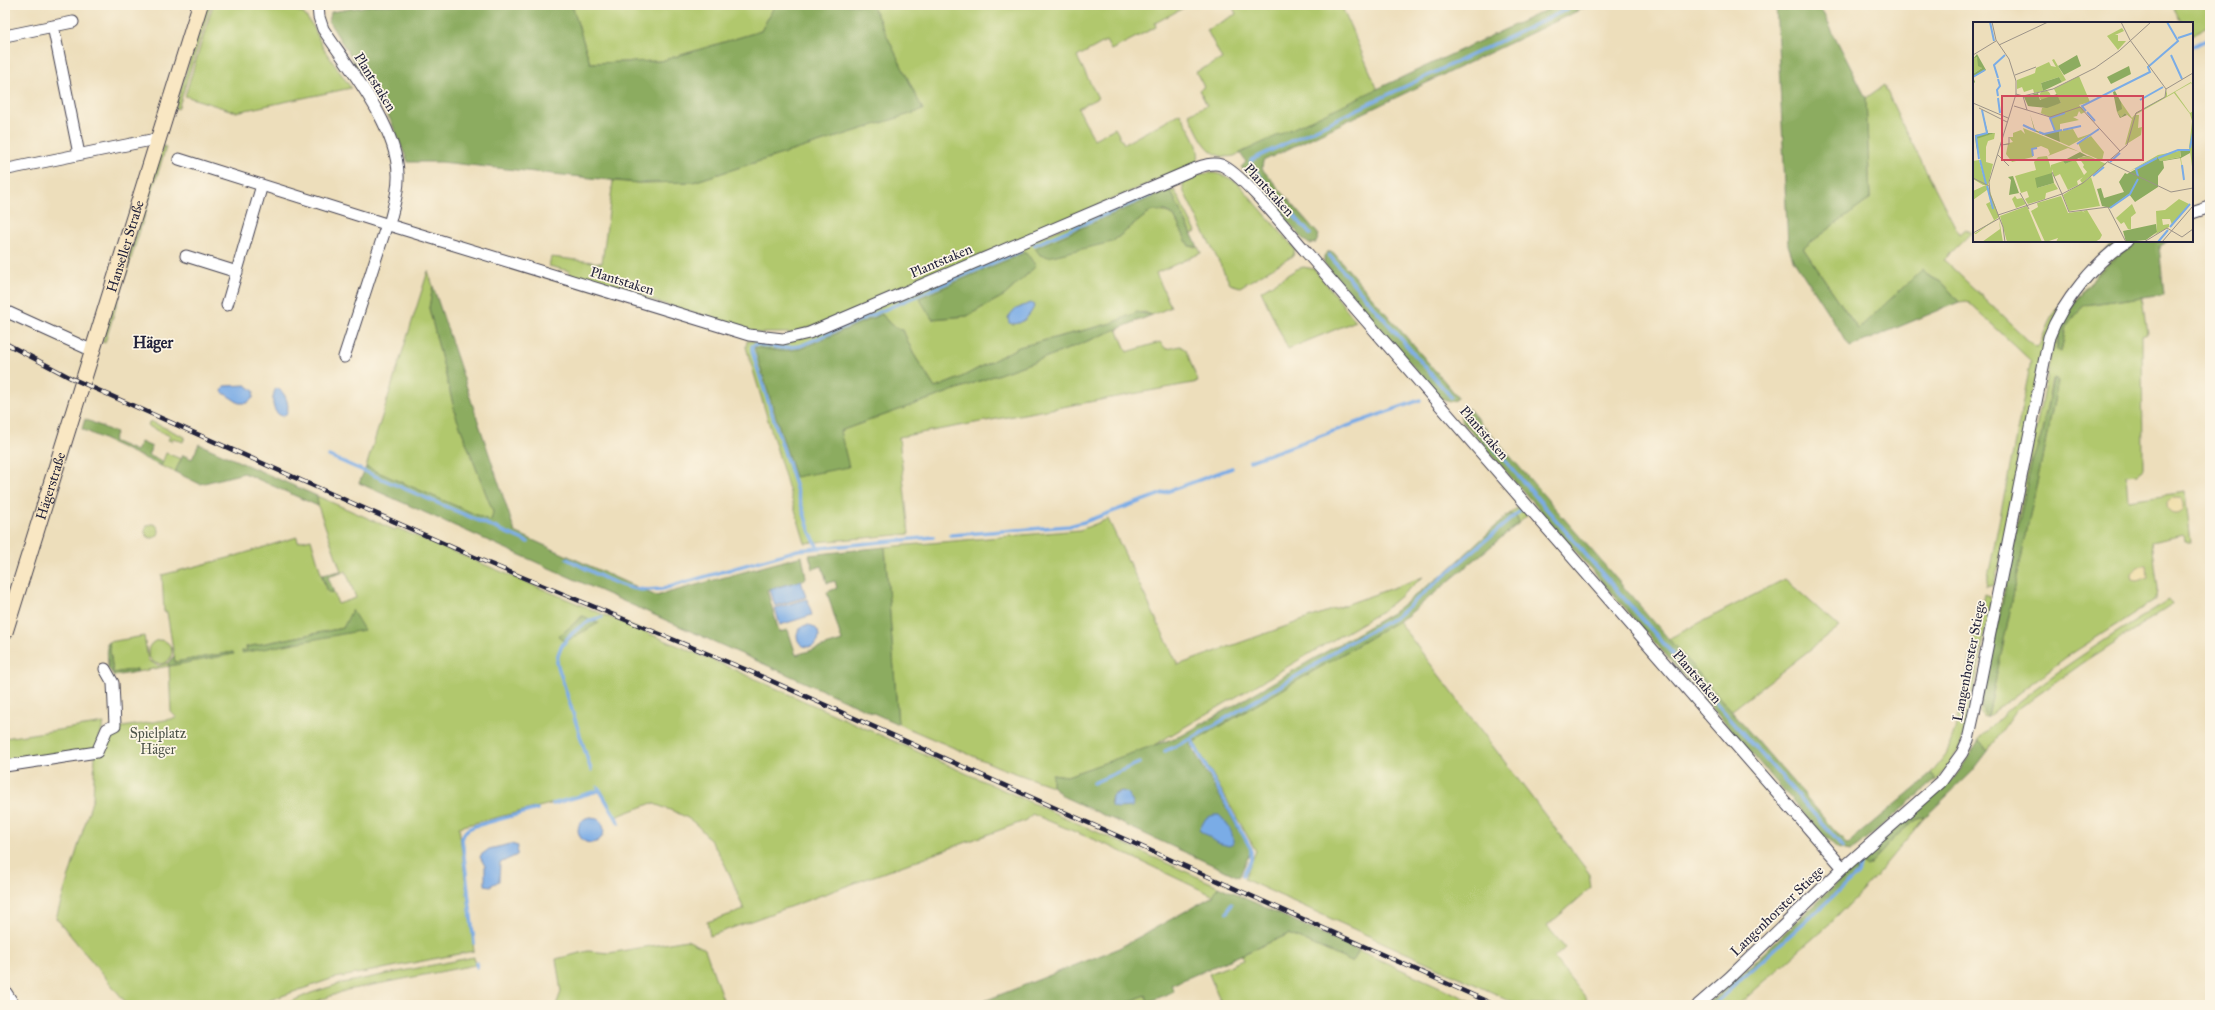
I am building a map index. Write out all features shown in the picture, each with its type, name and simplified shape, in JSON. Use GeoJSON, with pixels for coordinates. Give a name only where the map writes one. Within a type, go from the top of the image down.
{"type":"FeatureCollection","features":[{"type":"Feature","properties":{"kind":"main road","name":"Hanseller Straße"},"geometry":{"type":"LineString","coordinates":[[93,351],[200,5]]}},
{"type":"Feature","properties":{"kind":"main road","name":"Hägerstraße"},"geometry":{"type":"LineString","coordinates":[[6,624],[93,351]]}},
{"type":"Feature","properties":{"kind":"street"},"geometry":{"type":"LineString","coordinates":[[313,5],[324,5]]}},
{"type":"Feature","properties":{"kind":"street","name":"Plantstaken"},"geometry":{"type":"LineString","coordinates":[[318,6],[319,18],[323,29],[375,108],[393,143],[398,163],[398,184],[388,224],[344,357]]}},
{"type":"Feature","properties":{"kind":"street"},"geometry":{"type":"LineString","coordinates":[[5,36],[73,22]]}},
{"type":"Feature","properties":{"kind":"street"},"geometry":{"type":"LineString","coordinates":[[53,26],[80,154]]}},
{"type":"Feature","properties":{"kind":"street"},"geometry":{"type":"LineString","coordinates":[[8,169],[152,140],[158,142]]}},
{"type":"Feature","properties":{"kind":"street","name":"Plantstaken"},"geometry":{"type":"LineString","coordinates":[[180,159],[388,224],[536,268],[582,285],[736,332],[763,338],[783,339],[801,336],[823,328],[1194,169],[1210,165],[1222,166],[1238,176],[1308,254],[1843,868]]}},
{"type":"Feature","properties":{"kind":"street"},"geometry":{"type":"LineString","coordinates":[[227,305],[262,185]]}},
{"type":"Feature","properties":{"kind":"street"},"geometry":{"type":"LineString","coordinates":[[2193,213],[2210,207]]}},
{"type":"Feature","properties":{"kind":"street","name":"Langenhorster Stiege"},"geometry":{"type":"LineString","coordinates":[[1698,1005],[1729,978],[1843,868],[1941,782],[1962,753],[1968,740],[1974,714],[2049,337],[2058,317],[2073,295],[2103,260],[2126,242]]}},
{"type":"Feature","properties":{"kind":"street"},"geometry":{"type":"LineString","coordinates":[[186,256],[237,272]]}},
{"type":"Feature","properties":{"kind":"street"},"geometry":{"type":"LineString","coordinates":[[5,311],[93,351]]}},
{"type":"Feature","properties":{"kind":"street"},"geometry":{"type":"LineString","coordinates":[[5,766],[97,752],[106,729],[115,725],[113,683],[105,669]]}},
{"type":"Feature","properties":{"kind":"street"},"geometry":{"type":"LineString","coordinates":[[5,991],[14,1005]]}},
{"type":"Feature","properties":{"kind":"green space"},"geometry":{"type":"Polygon","coordinates":[[[207,5],[211,5],[178,109],[175,108],[207,5]]]}},
{"type":"Feature","properties":{"kind":"green space"},"geometry":{"type":"Polygon","coordinates":[[[213,5],[287,5],[304,14],[313,26],[323,48],[351,88],[236,112],[185,96],[213,5]]]}},
{"type":"Feature","properties":{"kind":"green space"},"geometry":{"type":"Polygon","coordinates":[[[374,5],[572,5],[590,63],[661,61],[761,31],[775,5],[872,5],[923,110],[693,182],[638,183],[441,162],[408,162],[390,119],[329,22],[331,12],[374,5]]]}},
{"type":"Feature","properties":{"kind":"green space"},"geometry":{"type":"Polygon","coordinates":[[[572,5],[775,5],[761,31],[661,61],[590,63],[572,5]]]}},
{"type":"Feature","properties":{"kind":"green space"},"geometry":{"type":"Polygon","coordinates":[[[872,5],[1189,5],[1155,23],[1156,27],[1111,50],[1106,41],[1077,57],[1098,98],[1078,108],[1094,139],[1115,128],[1124,144],[1180,113],[1193,135],[1197,147],[1198,160],[1194,164],[832,320],[791,333],[759,333],[576,277],[569,273],[569,271],[549,266],[551,257],[602,263],[613,181],[638,183],[693,182],[922,110],[872,5]]]}},
{"type":"Feature","properties":{"kind":"green space"},"geometry":{"type":"Polygon","coordinates":[[[1232,5],[1341,5],[1378,90],[1234,156],[1225,157],[1210,150],[1200,137],[1189,114],[1207,105],[1199,90],[1204,87],[1196,72],[1222,59],[1207,30],[1236,14],[1232,5]]]}},
{"type":"Feature","properties":{"kind":"green space"},"geometry":{"type":"Polygon","coordinates":[[[1557,5],[1590,5],[1263,161],[1262,169],[1319,235],[1316,243],[1309,244],[1303,239],[1241,167],[1246,162],[1240,153],[1557,5]]]}},
{"type":"Feature","properties":{"kind":"green space"},"geometry":{"type":"Polygon","coordinates":[[[1776,5],[1819,5],[1866,98],[1870,199],[1803,248],[1858,329],[1923,269],[1927,275],[1943,283],[1959,302],[1850,347],[1793,259],[1788,245],[1776,5]]]}},
{"type":"Feature","properties":{"kind":"green space"},"geometry":{"type":"Polygon","coordinates":[[[2171,5],[2210,5],[2210,25],[2193,34],[2193,22],[2181,22],[2171,5]]]}},
{"type":"Feature","properties":{"kind":"green space"},"geometry":{"type":"Polygon","coordinates":[[[1884,85],[1902,124],[1959,234],[1965,229],[1971,233],[1944,260],[2035,347],[2039,346],[2051,318],[2094,261],[2114,244],[2120,242],[2058,310],[1994,585],[1986,587],[2031,361],[1967,301],[1959,302],[1943,283],[1927,275],[1858,329],[1803,248],[1870,199],[1866,98],[1884,85]]]}},
{"type":"Feature","properties":{"kind":"green space"},"geometry":{"type":"Polygon","coordinates":[[[163,146],[166,147],[125,278],[122,277],[163,146]]]}},
{"type":"Feature","properties":{"kind":"green space"},"geometry":{"type":"Polygon","coordinates":[[[1214,173],[1223,175],[1238,183],[1295,249],[1293,256],[1240,287],[1230,284],[1183,190],[1183,182],[1190,178],[1201,174],[1214,173]]]}},
{"type":"Feature","properties":{"kind":"green space"},"geometry":{"type":"Polygon","coordinates":[[[1163,187],[1175,191],[1196,232],[1192,234],[1170,190],[1112,242],[1151,211],[1166,212],[1174,216],[1189,246],[1198,247],[1201,253],[1156,273],[1171,307],[1152,315],[1144,312],[1128,316],[1112,323],[1019,347],[960,378],[935,388],[913,353],[903,330],[893,326],[882,314],[800,349],[781,351],[754,347],[840,431],[1058,353],[1117,329],[1127,352],[1160,342],[1166,349],[1180,346],[1186,350],[1198,382],[899,437],[909,534],[805,543],[746,347],[747,341],[786,341],[1163,187]],[[1036,266],[932,319],[967,316],[1005,295],[1036,266]],[[1030,303],[1014,310],[1008,319],[1012,324],[1023,321],[1029,315],[1035,305],[1030,303]]]}},
{"type":"Feature","properties":{"kind":"green space"},"geometry":{"type":"Polygon","coordinates":[[[1170,190],[1198,247],[1189,246],[1174,216],[1166,211],[1151,211],[1112,242],[1048,257],[1040,255],[1035,248],[1170,190]]]}},
{"type":"Feature","properties":{"kind":"green space"},"geometry":{"type":"Polygon","coordinates":[[[2134,242],[2138,242],[2129,248],[2099,275],[2070,309],[2061,326],[2057,341],[2061,352],[2066,327],[2084,305],[2142,297],[2147,334],[2142,336],[2143,469],[2137,474],[2126,475],[2128,500],[2185,492],[2191,542],[2185,542],[2184,535],[2151,542],[2157,588],[2156,599],[2065,658],[1988,716],[1984,717],[1979,712],[2056,329],[2073,304],[2091,281],[2111,259],[2134,242]],[[2056,379],[2052,380],[2041,437],[2032,461],[1981,705],[1986,716],[1988,716],[2058,382],[2055,382],[2056,379]]]}},
{"type":"Feature","properties":{"kind":"green space"},"geometry":{"type":"Polygon","coordinates":[[[2138,242],[2166,242],[2159,246],[2164,294],[2084,305],[2066,327],[2061,352],[2057,350],[2061,327],[2074,303],[2094,278],[2129,248],[2138,242]]]}},
{"type":"Feature","properties":{"kind":"green space"},"geometry":{"type":"Polygon","coordinates":[[[1026,252],[1036,266],[1005,295],[967,316],[932,319],[919,298],[1026,252]]]}},
{"type":"Feature","properties":{"kind":"green space"},"geometry":{"type":"Polygon","coordinates":[[[1327,252],[1333,252],[1458,397],[1456,400],[1449,402],[1441,399],[1324,263],[1324,256],[1327,252]]]}},
{"type":"Feature","properties":{"kind":"green space"},"geometry":{"type":"Polygon","coordinates":[[[1303,267],[1314,269],[1356,321],[1288,349],[1261,291],[1297,269],[1303,267]]]}},
{"type":"Feature","properties":{"kind":"green space"},"geometry":{"type":"Polygon","coordinates":[[[428,271],[433,286],[429,308],[456,416],[493,512],[491,522],[366,467],[428,271]]]}},
{"type":"Feature","properties":{"kind":"green space"},"geometry":{"type":"Polygon","coordinates":[[[120,283],[123,283],[105,343],[102,342],[120,283]]]}},
{"type":"Feature","properties":{"kind":"green space"},"geometry":{"type":"Polygon","coordinates":[[[433,286],[515,532],[656,596],[802,556],[806,577],[804,580],[767,590],[779,632],[788,630],[796,655],[842,641],[827,592],[837,588],[835,581],[827,583],[822,566],[813,569],[809,555],[885,547],[898,724],[359,483],[366,467],[491,521],[493,512],[456,416],[429,308],[433,286]]]}},
{"type":"Feature","properties":{"kind":"green space"},"geometry":{"type":"Polygon","coordinates":[[[1137,312],[1152,315],[1058,353],[840,431],[849,467],[795,477],[754,347],[781,351],[800,349],[882,314],[893,326],[903,330],[913,353],[935,388],[960,378],[1019,347],[1112,323],[1137,312]]]}},
{"type":"Feature","properties":{"kind":"green space"},"geometry":{"type":"Polygon","coordinates":[[[2053,379],[2058,382],[1988,716],[1984,713],[1981,705],[2032,461],[2041,437],[2053,379]]]}},
{"type":"Feature","properties":{"kind":"green space"},"geometry":{"type":"Polygon","coordinates":[[[1468,408],[1847,844],[1931,774],[1936,780],[1858,846],[1850,851],[1837,848],[1819,831],[1462,421],[1460,415],[1468,408]]]}},
{"type":"Feature","properties":{"kind":"green space"},"geometry":{"type":"Polygon","coordinates":[[[85,419],[116,433],[113,441],[136,451],[141,442],[152,447],[148,455],[163,462],[161,466],[82,429],[85,419]]]}},
{"type":"Feature","properties":{"kind":"green space"},"geometry":{"type":"Polygon","coordinates":[[[150,421],[185,437],[183,442],[173,438],[172,441],[168,440],[170,436],[148,426],[150,421]]]}},
{"type":"Feature","properties":{"kind":"green space"},"geometry":{"type":"Polygon","coordinates":[[[199,444],[317,496],[318,506],[244,473],[200,484],[175,472],[183,455],[192,459],[199,444]]]}},
{"type":"Feature","properties":{"kind":"green space"},"geometry":{"type":"Polygon","coordinates":[[[166,453],[181,459],[175,472],[161,466],[166,453]]]}},
{"type":"Feature","properties":{"kind":"green space","name":"Spielplatz Häger"},"geometry":{"type":"Polygon","coordinates":[[[317,496],[395,530],[397,528],[717,662],[1218,886],[1214,896],[1109,846],[1032,814],[1027,820],[710,936],[707,922],[744,910],[724,862],[710,840],[688,818],[652,803],[615,817],[602,791],[459,827],[474,951],[331,979],[256,1005],[128,1005],[56,918],[93,798],[95,756],[107,737],[117,728],[177,718],[171,712],[169,666],[233,654],[233,652],[175,662],[167,612],[164,612],[162,575],[232,557],[297,537],[298,542],[311,539],[326,590],[334,593],[338,604],[356,598],[346,571],[341,573],[318,506],[317,496]],[[582,616],[559,637],[599,623],[582,616]],[[343,628],[246,647],[247,650],[242,652],[343,628]]]}},
{"type":"Feature","properties":{"kind":"green space"},"geometry":{"type":"Polygon","coordinates":[[[1520,506],[1528,515],[1519,523],[1518,519],[1509,514],[1520,506]]]}},
{"type":"Feature","properties":{"kind":"green space"},"geometry":{"type":"Polygon","coordinates":[[[1509,514],[1516,516],[1519,523],[1407,616],[1190,744],[1251,851],[1239,877],[1064,797],[1052,786],[1052,774],[1067,776],[1183,735],[1392,613],[1447,571],[1509,514]],[[1119,791],[1112,796],[1110,803],[1132,802],[1127,793],[1119,791]]]}},
{"type":"Feature","properties":{"kind":"green space"},"geometry":{"type":"Polygon","coordinates":[[[1108,519],[1178,665],[1423,577],[1384,610],[1149,748],[1067,776],[1053,774],[1052,786],[1001,768],[898,724],[885,547],[1080,530],[1108,519]]]}},
{"type":"Feature","properties":{"kind":"green space"},"geometry":{"type":"Polygon","coordinates":[[[152,524],[157,526],[159,531],[157,536],[152,538],[147,536],[145,531],[147,526],[152,524]]]}},
{"type":"Feature","properties":{"kind":"green space"},"geometry":{"type":"Polygon","coordinates":[[[341,571],[341,573],[328,577],[334,593],[328,592],[322,575],[341,571]]]}},
{"type":"Feature","properties":{"kind":"green space"},"geometry":{"type":"Polygon","coordinates":[[[1785,579],[1839,627],[1731,711],[1668,639],[1785,579]]]}},
{"type":"Feature","properties":{"kind":"green space"},"geometry":{"type":"Polygon","coordinates":[[[1984,594],[1989,596],[1991,602],[1966,729],[1959,749],[1937,781],[1931,774],[1946,755],[1955,730],[1984,594]]]}},
{"type":"Feature","properties":{"kind":"green space"},"geometry":{"type":"Polygon","coordinates":[[[2169,600],[2172,605],[2083,663],[2018,709],[1988,751],[1978,739],[2037,687],[2074,661],[2169,600]]]}},
{"type":"Feature","properties":{"kind":"green space"},"geometry":{"type":"Polygon","coordinates":[[[352,610],[364,630],[242,653],[242,651],[247,650],[246,647],[343,628],[352,610]]]}},
{"type":"Feature","properties":{"kind":"green space"},"geometry":{"type":"Polygon","coordinates":[[[583,616],[599,623],[565,642],[558,637],[583,616]]]}},
{"type":"Feature","properties":{"kind":"green space"},"geometry":{"type":"Polygon","coordinates":[[[1398,621],[1589,873],[1591,888],[1547,926],[1565,948],[1554,958],[1587,999],[1582,1005],[1520,1005],[1244,879],[1256,851],[1194,742],[1398,621]]]}},
{"type":"Feature","properties":{"kind":"green space"},"geometry":{"type":"Polygon","coordinates":[[[144,636],[148,660],[158,666],[168,663],[169,666],[137,672],[137,669],[113,673],[109,642],[144,636]]]}},
{"type":"Feature","properties":{"kind":"green space"},"geometry":{"type":"Polygon","coordinates":[[[160,640],[165,641],[171,647],[171,657],[165,663],[160,664],[155,663],[149,657],[148,652],[149,647],[155,641],[160,640]]]}},
{"type":"Feature","properties":{"kind":"green space"},"geometry":{"type":"Polygon","coordinates":[[[109,642],[113,673],[137,669],[137,672],[114,676],[108,668],[107,643],[109,642]]]}},
{"type":"Feature","properties":{"kind":"green space"},"geometry":{"type":"Polygon","coordinates":[[[233,652],[234,654],[169,666],[168,663],[174,656],[175,662],[233,652]]]}},
{"type":"Feature","properties":{"kind":"green space"},"geometry":{"type":"Polygon","coordinates":[[[104,723],[96,749],[5,763],[5,738],[104,723]]]}},
{"type":"Feature","properties":{"kind":"green space"},"geometry":{"type":"Polygon","coordinates":[[[1979,740],[1988,751],[1972,772],[1925,817],[1918,819],[1896,837],[1870,864],[1866,866],[1860,862],[1863,857],[1953,779],[1979,740]]]}},
{"type":"Feature","properties":{"kind":"green space"},"geometry":{"type":"Polygon","coordinates":[[[1925,817],[1868,885],[1836,918],[1738,1005],[1714,1005],[1744,978],[1740,975],[1747,969],[1751,972],[1856,874],[1857,868],[1853,867],[1860,862],[1865,865],[1870,864],[1888,844],[1911,824],[1925,817]]]}},
{"type":"Feature","properties":{"kind":"green space"},"geometry":{"type":"Polygon","coordinates":[[[1853,867],[1857,868],[1856,874],[1751,972],[1749,972],[1747,969],[1853,867]]]}},
{"type":"Feature","properties":{"kind":"green space"},"geometry":{"type":"Polygon","coordinates":[[[1218,886],[1358,950],[1352,962],[1289,934],[1171,985],[1174,991],[1149,1002],[1145,995],[1123,1005],[974,1005],[1119,948],[1213,896],[1218,886]]]}},
{"type":"Feature","properties":{"kind":"green space"},"geometry":{"type":"Polygon","coordinates":[[[1289,934],[1352,962],[1358,950],[1480,1005],[1222,1005],[1209,974],[1243,960],[1241,955],[1289,934]]]}},
{"type":"Feature","properties":{"kind":"green space"},"geometry":{"type":"Polygon","coordinates":[[[687,940],[705,949],[725,1005],[556,1005],[561,992],[556,959],[588,951],[609,953],[687,940]]]}},
{"type":"Feature","properties":{"kind":"green space"},"geometry":{"type":"Polygon","coordinates":[[[474,957],[475,965],[347,990],[307,1005],[283,1005],[311,993],[342,983],[474,957]]]}},
{"type":"Feature","properties":{"kind":"green space"},"geometry":{"type":"Polygon","coordinates":[[[1740,975],[1744,978],[1714,1005],[1706,1005],[1740,975]]]}},
{"type":"Feature","properties":{"kind":"green space"},"geometry":{"type":"Polygon","coordinates":[[[1145,995],[1150,1005],[1123,1005],[1145,995]]]}},
{"type":"Feature","properties":{"kind":"sand"},"geometry":{"type":"Polygon","coordinates":[[[2175,497],[2181,499],[2183,505],[2181,511],[2175,513],[2169,511],[2167,505],[2169,499],[2175,497]]]}},
{"type":"Feature","properties":{"kind":"sand"},"geometry":{"type":"Polygon","coordinates":[[[2142,565],[2147,565],[2148,577],[2137,581],[2132,580],[2131,575],[2136,569],[2142,565]]]}},
{"type":"Feature","properties":{"kind":"water"},"geometry":{"type":"Polygon","coordinates":[[[1030,303],[1035,305],[1031,313],[1022,322],[1014,324],[1009,323],[1008,317],[1014,310],[1030,303]]]}},
{"type":"Feature","properties":{"kind":"water"},"geometry":{"type":"Polygon","coordinates":[[[246,385],[254,391],[253,398],[247,403],[239,403],[222,392],[224,386],[246,385]]]}},
{"type":"Feature","properties":{"kind":"water"},"geometry":{"type":"Polygon","coordinates":[[[276,388],[282,392],[286,398],[288,406],[287,413],[283,416],[276,412],[273,405],[273,396],[276,388]]]}},
{"type":"Feature","properties":{"kind":"water"},"geometry":{"type":"Polygon","coordinates":[[[801,581],[806,597],[775,606],[770,589],[801,581]]]}},
{"type":"Feature","properties":{"kind":"water"},"geometry":{"type":"Polygon","coordinates":[[[807,599],[812,615],[780,625],[775,608],[807,599]]]}},
{"type":"Feature","properties":{"kind":"water"},"geometry":{"type":"Polygon","coordinates":[[[808,625],[816,628],[819,636],[816,644],[808,647],[800,644],[797,636],[800,628],[808,625]]]}},
{"type":"Feature","properties":{"kind":"water"},"geometry":{"type":"Polygon","coordinates":[[[1122,791],[1127,793],[1133,803],[1132,807],[1117,808],[1111,806],[1112,796],[1122,791]]]}},
{"type":"Feature","properties":{"kind":"water"},"geometry":{"type":"Polygon","coordinates":[[[1219,815],[1227,825],[1231,832],[1233,844],[1229,846],[1218,843],[1199,830],[1206,818],[1219,815]]]}},
{"type":"Feature","properties":{"kind":"water"},"geometry":{"type":"Polygon","coordinates":[[[591,817],[600,821],[604,830],[600,839],[591,843],[582,839],[578,830],[582,821],[591,817]]]}},
{"type":"Feature","properties":{"kind":"water"},"geometry":{"type":"Polygon","coordinates":[[[511,844],[518,846],[517,855],[500,863],[499,881],[490,886],[485,885],[485,866],[480,857],[481,855],[489,849],[511,844]]]}},
{"type":"Feature","properties":{"kind":"waterway"},"geometry":{"type":"LineString","coordinates":[[1310,234],[1255,171],[1251,165],[1251,160],[1576,5]]}},
{"type":"Feature","properties":{"kind":"waterway"},"geometry":{"type":"LineString","coordinates":[[2193,46],[2210,38]]}},
{"type":"Feature","properties":{"kind":"waterway"},"geometry":{"type":"LineString","coordinates":[[1034,245],[1151,195]]}},
{"type":"Feature","properties":{"kind":"waterway"},"geometry":{"type":"LineString","coordinates":[[818,548],[810,532],[752,351],[752,346],[756,344],[782,348],[800,346],[1021,251]]}},
{"type":"Feature","properties":{"kind":"waterway"},"geometry":{"type":"LineString","coordinates":[[1329,255],[1451,397]]}},
{"type":"Feature","properties":{"kind":"waterway"},"geometry":{"type":"LineString","coordinates":[[1250,461],[1420,400]]}},
{"type":"Feature","properties":{"kind":"waterway"},"geometry":{"type":"LineString","coordinates":[[1465,414],[1599,570],[1843,847]]}},
{"type":"Feature","properties":{"kind":"waterway"},"geometry":{"type":"LineString","coordinates":[[329,456],[528,542]]}},
{"type":"Feature","properties":{"kind":"waterway"},"geometry":{"type":"LineString","coordinates":[[951,535],[1069,526],[1084,522],[1232,468]]}},
{"type":"Feature","properties":{"kind":"waterway"},"geometry":{"type":"LineString","coordinates":[[1165,751],[1191,739],[1315,665],[1344,645],[1396,617],[1520,511]]}},
{"type":"Feature","properties":{"kind":"waterway"},"geometry":{"type":"LineString","coordinates":[[567,559],[602,577],[629,587],[643,590],[662,589],[798,550],[933,537]]}},
{"type":"Feature","properties":{"kind":"waterway"},"geometry":{"type":"LineString","coordinates":[[591,770],[557,663],[558,655],[566,640],[579,628],[594,619],[602,617]]}},
{"type":"Feature","properties":{"kind":"waterway"},"geometry":{"type":"LineString","coordinates":[[1191,739],[1251,849],[1251,860],[1243,875]]}},
{"type":"Feature","properties":{"kind":"waterway"},"geometry":{"type":"LineString","coordinates":[[1093,783],[1139,763]]}},
{"type":"Feature","properties":{"kind":"waterway"},"geometry":{"type":"LineString","coordinates":[[598,787],[619,823]]}},
{"type":"Feature","properties":{"kind":"waterway"},"geometry":{"type":"LineString","coordinates":[[553,804],[600,790]]}},
{"type":"Feature","properties":{"kind":"waterway"},"geometry":{"type":"LineString","coordinates":[[474,943],[462,839],[464,834],[468,829],[475,826],[537,809]]}},
{"type":"Feature","properties":{"kind":"waterway"},"geometry":{"type":"LineString","coordinates":[[1713,1005],[1852,879],[1858,873],[1860,866]]}},
{"type":"Feature","properties":{"kind":"waterway"},"geometry":{"type":"LineString","coordinates":[[1227,913],[1231,904]]}},
{"type":"Feature","properties":{"kind":"waterway"},"geometry":{"type":"LineString","coordinates":[[476,963],[477,967]]}},
{"type":"Feature","properties":{"kind":"railway"},"geometry":{"type":"LineString","coordinates":[[5,343],[71,378],[334,495],[488,563],[747,670],[1495,1005]]}},
{"type":"Feature","properties":{"kind":"district","name":"Häger"},"geometry":{"type":"Point","coordinates":[153,342]}}]}
